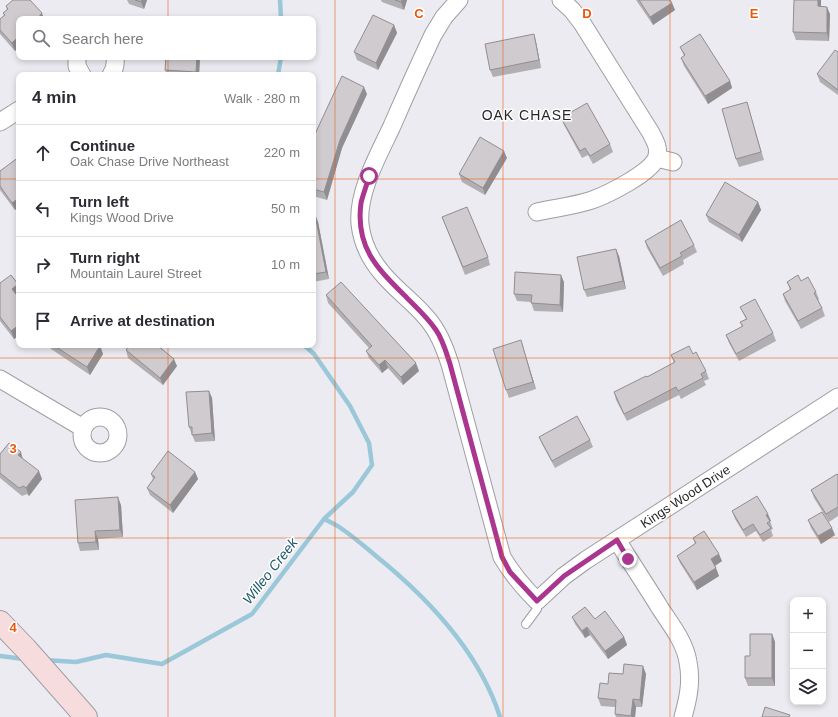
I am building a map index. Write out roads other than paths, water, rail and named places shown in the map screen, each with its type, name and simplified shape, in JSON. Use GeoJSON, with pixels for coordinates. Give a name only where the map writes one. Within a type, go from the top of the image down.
{"type":"FeatureCollection","features":[{"type":"Feature","properties":{"kind":"main road"},"geometry":{"type":"LineString","coordinates":[[0,622],[65,692],[86,717]]}},
{"type":"Feature","properties":{"kind":"street"},"geometry":{"type":"LineString","coordinates":[[459,0],[444,17],[433,35],[369,176],[362,202],[360,223],[363,239],[371,258],[383,274],[426,316],[436,330],[444,346],[502,557],[510,572],[537,601]]}},
{"type":"Feature","properties":{"kind":"street"},"geometry":{"type":"LineString","coordinates":[[537,212],[592,200],[613,191],[665,160],[651,133],[582,23],[572,10],[561,0]]}},
{"type":"Feature","properties":{"kind":"street"},"geometry":{"type":"LineString","coordinates":[[113,72],[115,69],[116,60]]}},
{"type":"Feature","properties":{"kind":"street"},"geometry":{"type":"LineString","coordinates":[[0,122],[16,112]]}},
{"type":"Feature","properties":{"kind":"street"},"geometry":{"type":"LineString","coordinates":[[0,379],[83,428]]}},
{"type":"Feature","properties":{"kind":"street","name":"Kings Wood Drive"},"geometry":{"type":"LineString","coordinates":[[537,601],[564,576],[617,540],[838,398]]}},
{"type":"Feature","properties":{"kind":"street"},"geometry":{"type":"LineString","coordinates":[[617,540],[682,644],[688,662],[690,680],[689,696],[683,717]]}},
{"type":"Feature","properties":{"kind":"lane"},"geometry":{"type":"LineString","coordinates":[[526,624],[537,608],[537,601]]}},
{"type":"Feature","properties":{"kind":"waterway","name":"Willeo Creek"},"geometry":{"type":"LineString","coordinates":[[280,0],[281,16]]}},
{"type":"Feature","properties":{"kind":"waterway","name":"Willeo Creek"},"geometry":{"type":"LineString","coordinates":[[278,72],[280,60]]}},
{"type":"Feature","properties":{"kind":"waterway","name":"Willeo Creek"},"geometry":{"type":"LineString","coordinates":[[45,660],[76,662],[106,655],[162,664],[252,614],[324,519],[353,492],[372,465],[369,443],[350,406],[314,354],[307,348]]}},
{"type":"Feature","properties":{"kind":"waterway"},"geometry":{"type":"LineString","coordinates":[[324,519],[340,528],[359,542],[395,572],[433,608],[465,648],[479,670],[491,693],[500,717]]}},
{"type":"Feature","properties":{"kind":"waterway","name":"Willeo Creek"},"geometry":{"type":"LineString","coordinates":[[0,656],[24,659]]}},
{"type":"Feature","properties":{"kind":"district","name":"OAK CHASE"},"geometry":{"type":"Point","coordinates":[527,115]}}]}
